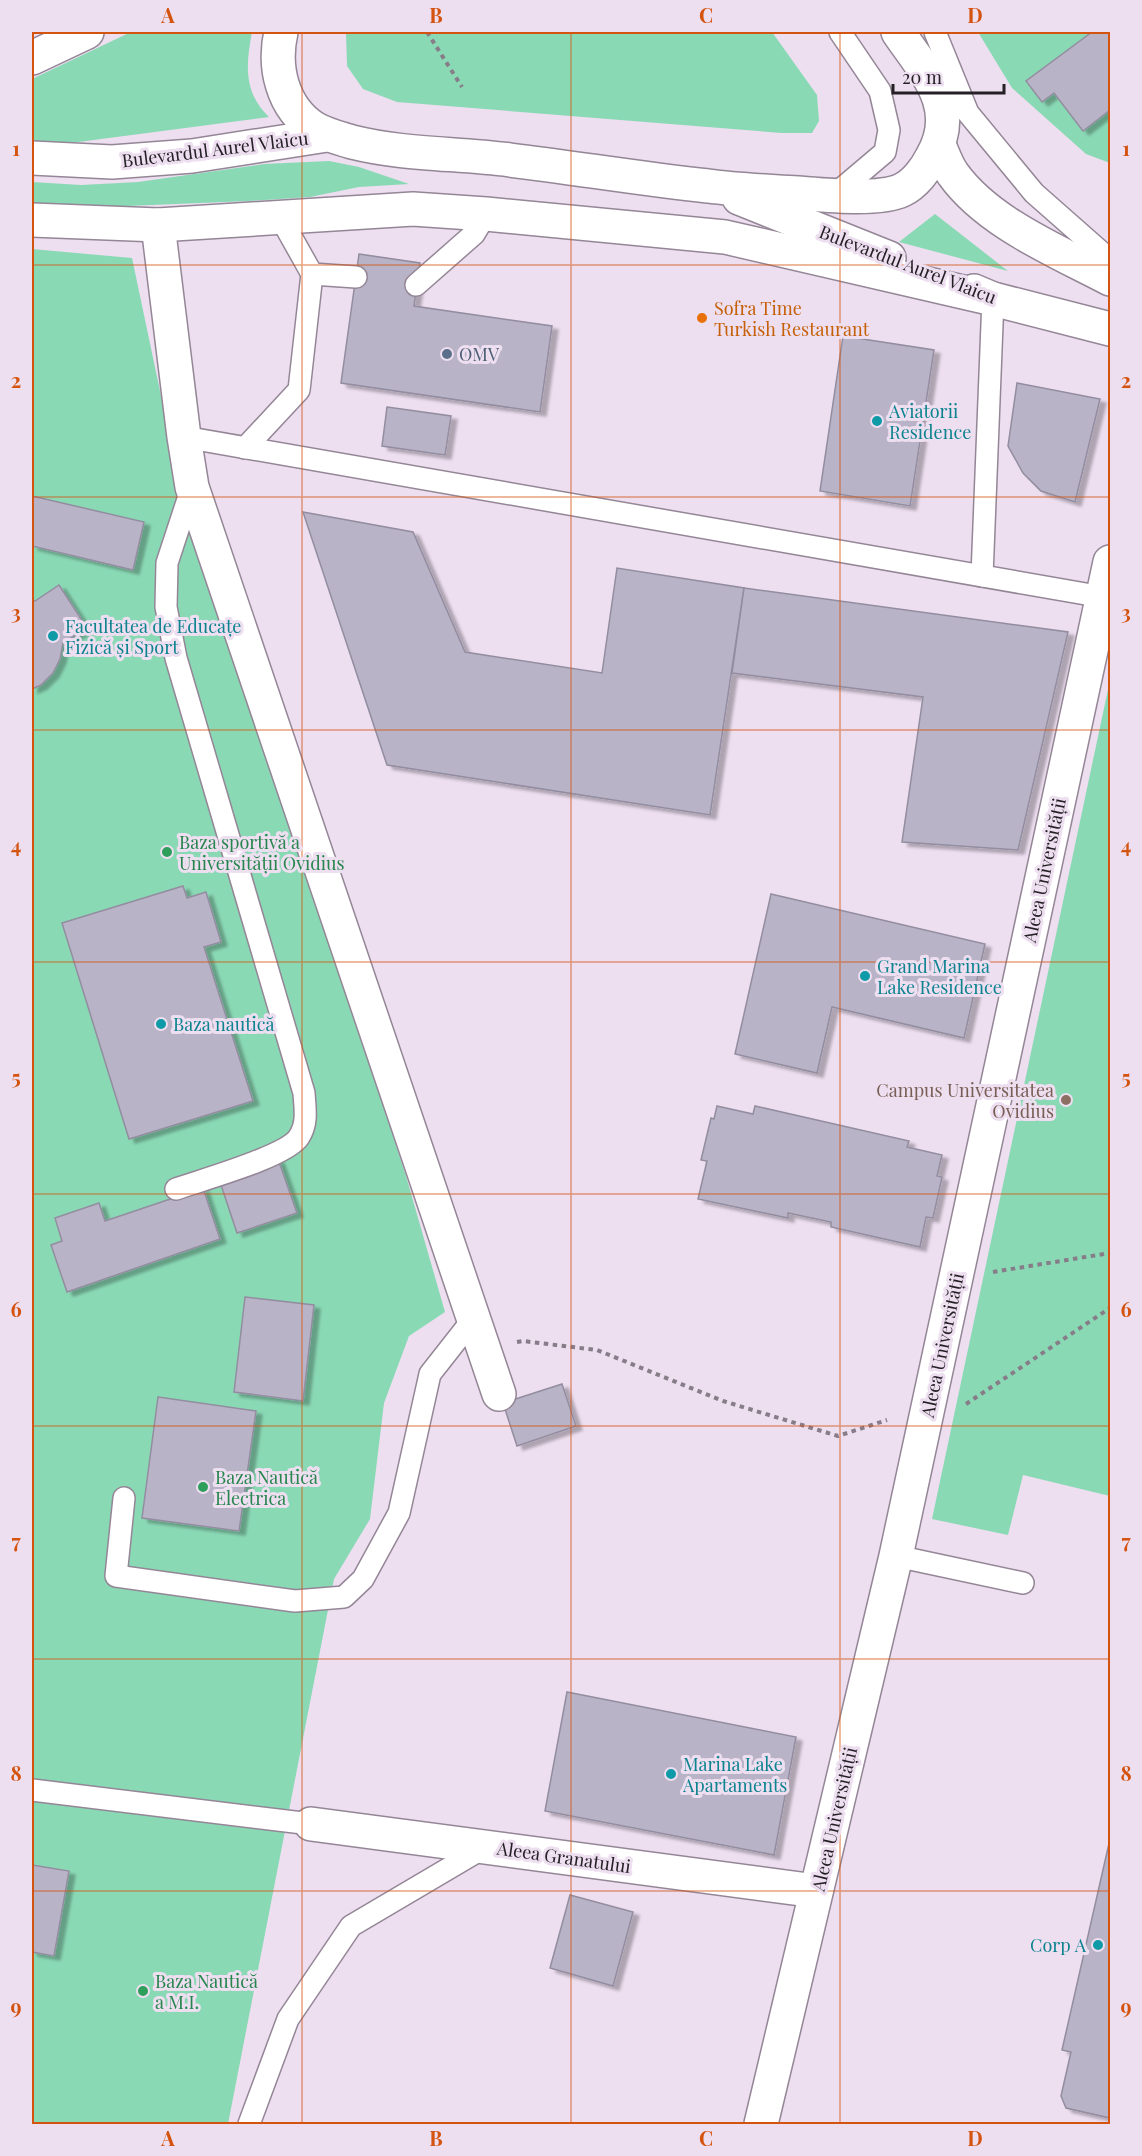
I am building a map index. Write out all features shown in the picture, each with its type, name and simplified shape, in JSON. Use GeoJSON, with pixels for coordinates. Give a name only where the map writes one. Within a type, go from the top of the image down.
{"type":"FeatureCollection","features":[{"type":"Feature","properties":{"kind":"street"},"geometry":{"type":"LineString","coordinates":[[32,58],[87,32]]}},
{"type":"Feature","properties":{"kind":"street"},"geometry":{"type":"LineString","coordinates":[[281,32],[277,62],[285,94],[298,113],[312,127],[327,135],[365,145],[403,150],[506,159],[710,187],[833,196],[876,196],[902,190],[925,170],[939,145],[945,117],[938,91],[898,32]]}},
{"type":"Feature","properties":{"kind":"street","name":"Bulevardul Aurel Vlaicu"},"geometry":{"type":"LineString","coordinates":[[32,158],[112,162],[181,157],[327,135]]}},
{"type":"Feature","properties":{"kind":"street"},"geometry":{"type":"LineString","coordinates":[[939,145],[951,173],[970,195],[1026,234],[1110,279]]}},
{"type":"Feature","properties":{"kind":"street","name":"Bulevardul Aurel Vlaicu"},"geometry":{"type":"LineString","coordinates":[[710,187],[993,299],[1110,329]]}},
{"type":"Feature","properties":{"kind":"street"},"geometry":{"type":"LineString","coordinates":[[32,220],[158,225],[412,209],[486,214],[725,237],[993,299]]}},
{"type":"Feature","properties":{"kind":"street"},"geometry":{"type":"LineString","coordinates":[[158,225],[192,487],[500,1394]]}},
{"type":"Feature","properties":{"kind":"street","name":"Aleea Universității"},"geometry":{"type":"LineString","coordinates":[[761,2124],[896,1556],[1110,562]]}},
{"type":"Feature","properties":{"kind":"street","name":"Aleea Granatului"},"geometry":{"type":"LineString","coordinates":[[311,1824],[816,1891]]}},
{"type":"Feature","properties":{"kind":"lane"},"geometry":{"type":"LineString","coordinates":[[833,196],[885,152],[889,130],[880,91],[840,32]]}},
{"type":"Feature","properties":{"kind":"lane"},"geometry":{"type":"LineString","coordinates":[[935,32],[968,113],[1034,193],[1110,260]]}},
{"type":"Feature","properties":{"kind":"lane"},"geometry":{"type":"LineString","coordinates":[[417,285],[474,234],[486,214]]}},
{"type":"Feature","properties":{"kind":"lane"},"geometry":{"type":"LineString","coordinates":[[245,448],[299,390],[312,274],[280,217]]}},
{"type":"Feature","properties":{"kind":"lane"},"geometry":{"type":"LineString","coordinates":[[312,274],[356,278]]}},
{"type":"Feature","properties":{"kind":"lane"},"geometry":{"type":"LineString","coordinates":[[982,576],[993,299]]}},
{"type":"Feature","properties":{"kind":"lane"},"geometry":{"type":"LineString","coordinates":[[184,437],[1103,597]]}},
{"type":"Feature","properties":{"kind":"lane"},"geometry":{"type":"LineString","coordinates":[[176,1189],[274,1155],[298,1139],[306,1121],[304,1093],[176,658],[166,607],[168,563],[192,487]]}},
{"type":"Feature","properties":{"kind":"lane"},"geometry":{"type":"LineString","coordinates":[[124,1498],[116,1576],[296,1601],[344,1597],[363,1579],[399,1512],[430,1374],[474,1318]]}},
{"type":"Feature","properties":{"kind":"lane"},"geometry":{"type":"LineString","coordinates":[[896,1556],[1023,1583]]}},
{"type":"Feature","properties":{"kind":"lane"},"geometry":{"type":"LineString","coordinates":[[32,1790],[311,1824]]}},
{"type":"Feature","properties":{"kind":"lane"},"geometry":{"type":"LineString","coordinates":[[249,2124],[288,2019],[351,1926],[486,1847]]}},
{"type":"Feature","properties":{"kind":"path"},"geometry":{"type":"LineString","coordinates":[[427,32],[462,87]]}},
{"type":"Feature","properties":{"kind":"path"},"geometry":{"type":"LineString","coordinates":[[957,1277],[1110,1253]]}},
{"type":"Feature","properties":{"kind":"path"},"geometry":{"type":"LineString","coordinates":[[923,1431],[1110,1308]]}},
{"type":"Feature","properties":{"kind":"path"},"geometry":{"type":"LineString","coordinates":[[484,1349],[523,1341],[597,1350],[723,1401],[838,1436],[885,1421],[894,1414]]}},
{"type":"Feature","properties":{"kind":"green space"},"geometry":{"type":"Polygon","coordinates":[[[131,32],[252,32],[248,55],[248,77],[255,98],[269,117],[63,144],[32,141],[32,79],[131,32]]]}},
{"type":"Feature","properties":{"kind":"green space"},"geometry":{"type":"Polygon","coordinates":[[[346,32],[772,32],[817,95],[819,121],[812,133],[782,133],[397,102],[363,89],[347,66],[346,32]]]}},
{"type":"Feature","properties":{"kind":"green space"},"geometry":{"type":"Polygon","coordinates":[[[978,32],[1092,32],[1026,81],[1042,102],[1054,93],[1083,131],[1110,110],[1110,163],[1086,154],[1012,88],[978,32]]]}},
{"type":"Feature","properties":{"kind":"green space"},"geometry":{"type":"Polygon","coordinates":[[[329,161],[359,167],[409,184],[359,187],[310,197],[249,201],[103,207],[32,203],[32,182],[81,185],[138,182],[264,164],[329,161]]]}},
{"type":"Feature","properties":{"kind":"green space"},"geometry":{"type":"Polygon","coordinates":[[[935,214],[1008,271],[899,242],[935,214]]]}},
{"type":"Feature","properties":{"kind":"green space"},"geometry":{"type":"Polygon","coordinates":[[[32,249],[132,258],[172,448],[406,1176],[445,1312],[409,1336],[384,1403],[370,1519],[334,1579],[228,2124],[32,2124],[32,249]]]}},
{"type":"Feature","properties":{"kind":"green space"},"geometry":{"type":"Polygon","coordinates":[[[1110,680],[1110,1496],[1023,1475],[1008,1535],[932,1519],[1110,680]]]}},
{"type":"Feature","properties":{"kind":"building"},"geometry":{"type":"Polygon","coordinates":[[[1092,32],[1110,32],[1110,110],[1083,131],[1054,93],[1042,102],[1026,81],[1092,32]]]}},
{"type":"Feature","properties":{"kind":"building","name":"OMV"},"geometry":{"type":"Polygon","coordinates":[[[359,254],[420,263],[414,306],[552,326],[540,412],[341,383],[359,254]]]}},
{"type":"Feature","properties":{"kind":"building","name":"Aviatorii Residence"},"geometry":{"type":"Polygon","coordinates":[[[843,336],[934,350],[910,506],[820,491],[843,336]]]}},
{"type":"Feature","properties":{"kind":"building"},"geometry":{"type":"Polygon","coordinates":[[[1017,383],[1100,399],[1075,502],[1041,491],[1023,473],[1008,446],[1017,383]]]}},
{"type":"Feature","properties":{"kind":"building"},"geometry":{"type":"Polygon","coordinates":[[[387,407],[451,416],[445,455],[382,446],[387,407]]]}},
{"type":"Feature","properties":{"kind":"building"},"geometry":{"type":"Polygon","coordinates":[[[32,496],[144,522],[133,570],[32,546],[32,496]]]}},
{"type":"Feature","properties":{"kind":"building"},"geometry":{"type":"Polygon","coordinates":[[[303,512],[413,532],[465,652],[602,673],[617,568],[744,588],[710,815],[387,765],[303,512]]]}},
{"type":"Feature","properties":{"kind":"building","name":"Facultatea de Educațe Fizică și Sport"},"geometry":{"type":"Polygon","coordinates":[[[59,585],[87,628],[63,643],[60,659],[53,673],[41,685],[32,689],[32,600],[35,601],[59,585]]]}},
{"type":"Feature","properties":{"kind":"building"},"geometry":{"type":"Polygon","coordinates":[[[744,588],[1068,632],[1018,850],[902,842],[923,697],[732,673],[744,588]]]}},
{"type":"Feature","properties":{"kind":"building","name":"Baza nautică"},"geometry":{"type":"Polygon","coordinates":[[[183,886],[187,898],[206,892],[221,942],[204,947],[253,1101],[129,1139],[62,923],[183,886]]]}},
{"type":"Feature","properties":{"kind":"building","name":"Grand Marina Lake Residence"},"geometry":{"type":"Polygon","coordinates":[[[771,894],[985,944],[964,1038],[832,1007],[817,1073],[735,1054],[771,894]]]}},
{"type":"Feature","properties":{"kind":"building"},"geometry":{"type":"Polygon","coordinates":[[[717,1106],[753,1114],[755,1106],[909,1141],[907,1147],[942,1155],[937,1176],[942,1177],[933,1218],[926,1217],[920,1247],[831,1227],[831,1222],[788,1213],[788,1218],[698,1199],[707,1161],[701,1160],[711,1118],[714,1119],[717,1106]]]}},
{"type":"Feature","properties":{"kind":"building"},"geometry":{"type":"Polygon","coordinates":[[[278,1159],[297,1213],[237,1233],[219,1179],[278,1159]]]}},
{"type":"Feature","properties":{"kind":"building"},"geometry":{"type":"Polygon","coordinates":[[[203,1188],[220,1239],[67,1292],[51,1245],[62,1241],[55,1218],[99,1203],[105,1221],[203,1188]]]}},
{"type":"Feature","properties":{"kind":"building"},"geometry":{"type":"Polygon","coordinates":[[[245,1297],[314,1305],[303,1401],[234,1392],[245,1297]]]}},
{"type":"Feature","properties":{"kind":"building"},"geometry":{"type":"Polygon","coordinates":[[[562,1384],[576,1426],[517,1446],[503,1403],[562,1384]]]}},
{"type":"Feature","properties":{"kind":"building"},"geometry":{"type":"Polygon","coordinates":[[[158,1397],[256,1411],[239,1531],[142,1518],[158,1397]]]}},
{"type":"Feature","properties":{"kind":"building","name":"Marina Lake Apartaments"},"geometry":{"type":"Polygon","coordinates":[[[567,1692],[796,1737],[774,1855],[545,1811],[567,1692]]]}},
{"type":"Feature","properties":{"kind":"building","name":"Corp A"},"geometry":{"type":"Polygon","coordinates":[[[1110,1839],[1110,2118],[1066,2108],[1061,2096],[1071,2052],[1062,2050],[1110,1839]]]}},
{"type":"Feature","properties":{"kind":"building"},"geometry":{"type":"Polygon","coordinates":[[[32,1865],[69,1871],[54,1956],[32,1952],[32,1865]]]}},
{"type":"Feature","properties":{"kind":"building"},"geometry":{"type":"Polygon","coordinates":[[[570,1895],[633,1912],[613,1986],[550,1968],[570,1895]]]}},
{"type":"Feature","properties":{"kind":"place","name":"Sofra Time Turkish Restaurant"},"geometry":{"type":"Point","coordinates":[702,318]}},
{"type":"Feature","properties":{"kind":"place","name":"OMV"},"geometry":{"type":"Point","coordinates":[447,354]}},
{"type":"Feature","properties":{"kind":"place","name":"Aviatorii Residence"},"geometry":{"type":"Point","coordinates":[877,421]}},
{"type":"Feature","properties":{"kind":"place","name":"Facultatea de Educațe Fizică și Sport"},"geometry":{"type":"Point","coordinates":[53,636]}},
{"type":"Feature","properties":{"kind":"place","name":"Baza sportivă a Universității Ovidius"},"geometry":{"type":"Point","coordinates":[167,852]}},
{"type":"Feature","properties":{"kind":"place","name":"Grand Marina Lake Residence"},"geometry":{"type":"Point","coordinates":[865,976]}},
{"type":"Feature","properties":{"kind":"place","name":"Baza nautică"},"geometry":{"type":"Point","coordinates":[161,1024]}},
{"type":"Feature","properties":{"kind":"place","name":"Campus Universitatea Ovidius"},"geometry":{"type":"Point","coordinates":[1066,1100]}},
{"type":"Feature","properties":{"kind":"place","name":"Baza Nautică Electrica"},"geometry":{"type":"Point","coordinates":[203,1487]}},
{"type":"Feature","properties":{"kind":"place","name":"Marina Lake Apartaments"},"geometry":{"type":"Point","coordinates":[671,1774]}},
{"type":"Feature","properties":{"kind":"place","name":"Corp A"},"geometry":{"type":"Point","coordinates":[1098,1945]}},
{"type":"Feature","properties":{"kind":"place","name":"Baza Nautică a M.I."},"geometry":{"type":"Point","coordinates":[143,1991]}}]}
